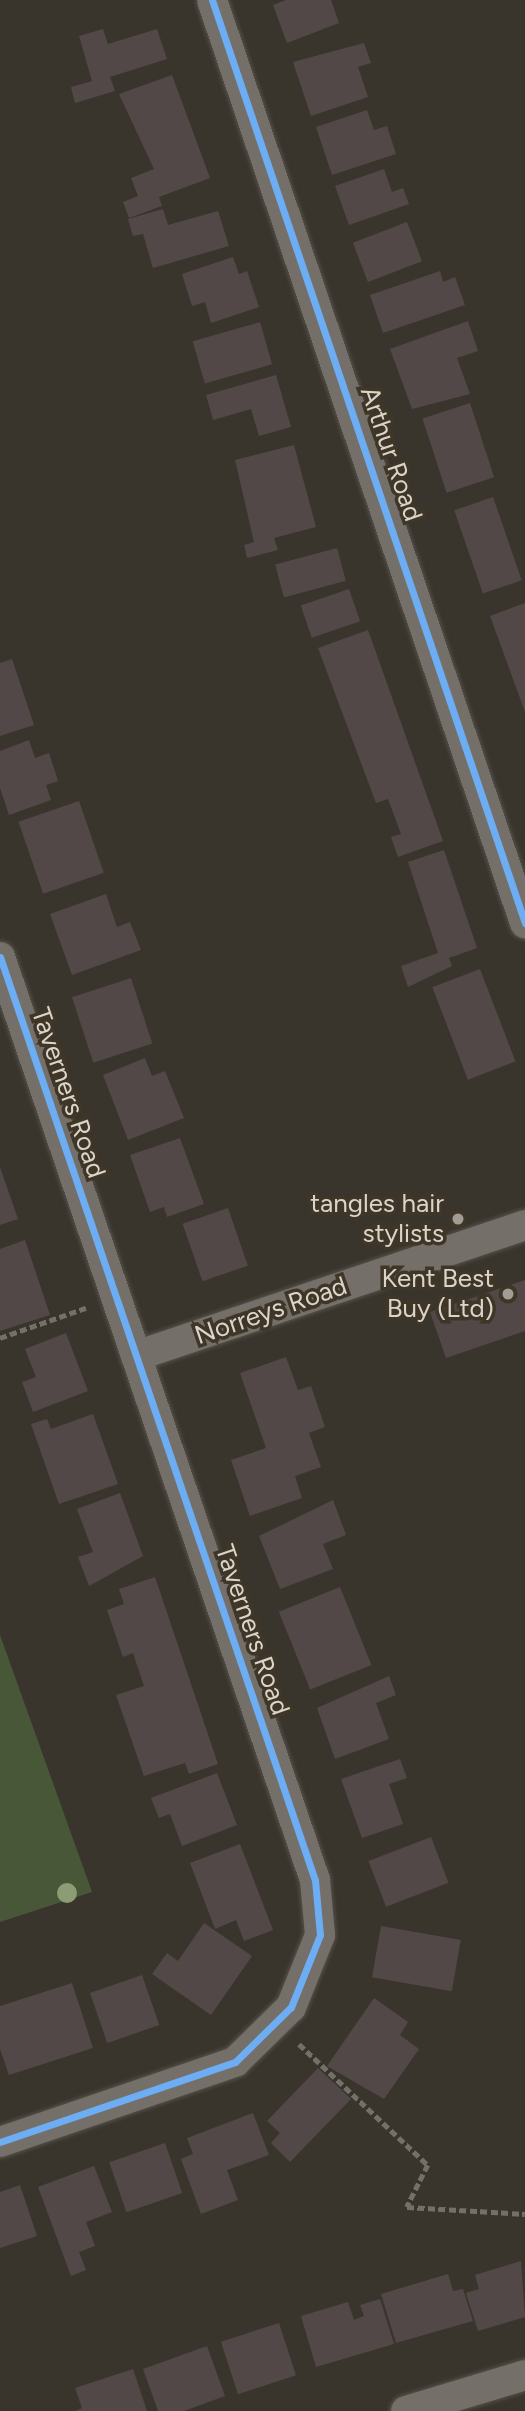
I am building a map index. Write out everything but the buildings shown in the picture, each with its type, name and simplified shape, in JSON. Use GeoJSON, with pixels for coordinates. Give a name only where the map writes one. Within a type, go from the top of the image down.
{"type":"FeatureCollection","features":[{"type":"Feature","properties":{"kind":"street","name":"Arthur Road"},"geometry":{"type":"LineString","coordinates":[[212,0],[525,923]]}},
{"type":"Feature","properties":{"kind":"street","name":"Taverners Road"},"geometry":{"type":"LineString","coordinates":[[0,957],[315,1880],[320,1935],[314,1959],[279,2025],[235,2062],[0,2142]]}},
{"type":"Feature","properties":{"kind":"street","name":"Norreys Road"},"geometry":{"type":"LineString","coordinates":[[136,1356],[525,1225]]}},
{"type":"Feature","properties":{"kind":"street"},"geometry":{"type":"LineString","coordinates":[[406,2411],[525,2375]]}},
{"type":"Feature","properties":{"kind":"path"},"geometry":{"type":"LineString","coordinates":[[0,1338],[115,1298]]}},
{"type":"Feature","properties":{"kind":"path"},"geometry":{"type":"LineString","coordinates":[[279,2025],[428,2165],[407,2207],[525,2214]]}},
{"type":"Feature","properties":{"kind":"green space"},"geometry":{"type":"Polygon","coordinates":[[[0,1635],[92,1892],[0,1922],[0,1635]]]}},
{"type":"Feature","properties":{"kind":"cycle path"},"geometry":{"type":"LineString","coordinates":[[212,0],[525,923]]}},
{"type":"Feature","properties":{"kind":"cycle path"},"geometry":{"type":"LineString","coordinates":[[0,957],[315,1880],[320,1935],[291,2007],[235,2062],[0,2142]]}},
{"type":"Feature","properties":{"kind":"place","name":"tangles hair stylists"},"geometry":{"type":"Point","coordinates":[458,1219]}},
{"type":"Feature","properties":{"kind":"place","name":"Kent Best Buy (Ltd)"},"geometry":{"type":"Point","coordinates":[508,1294]}}]}
